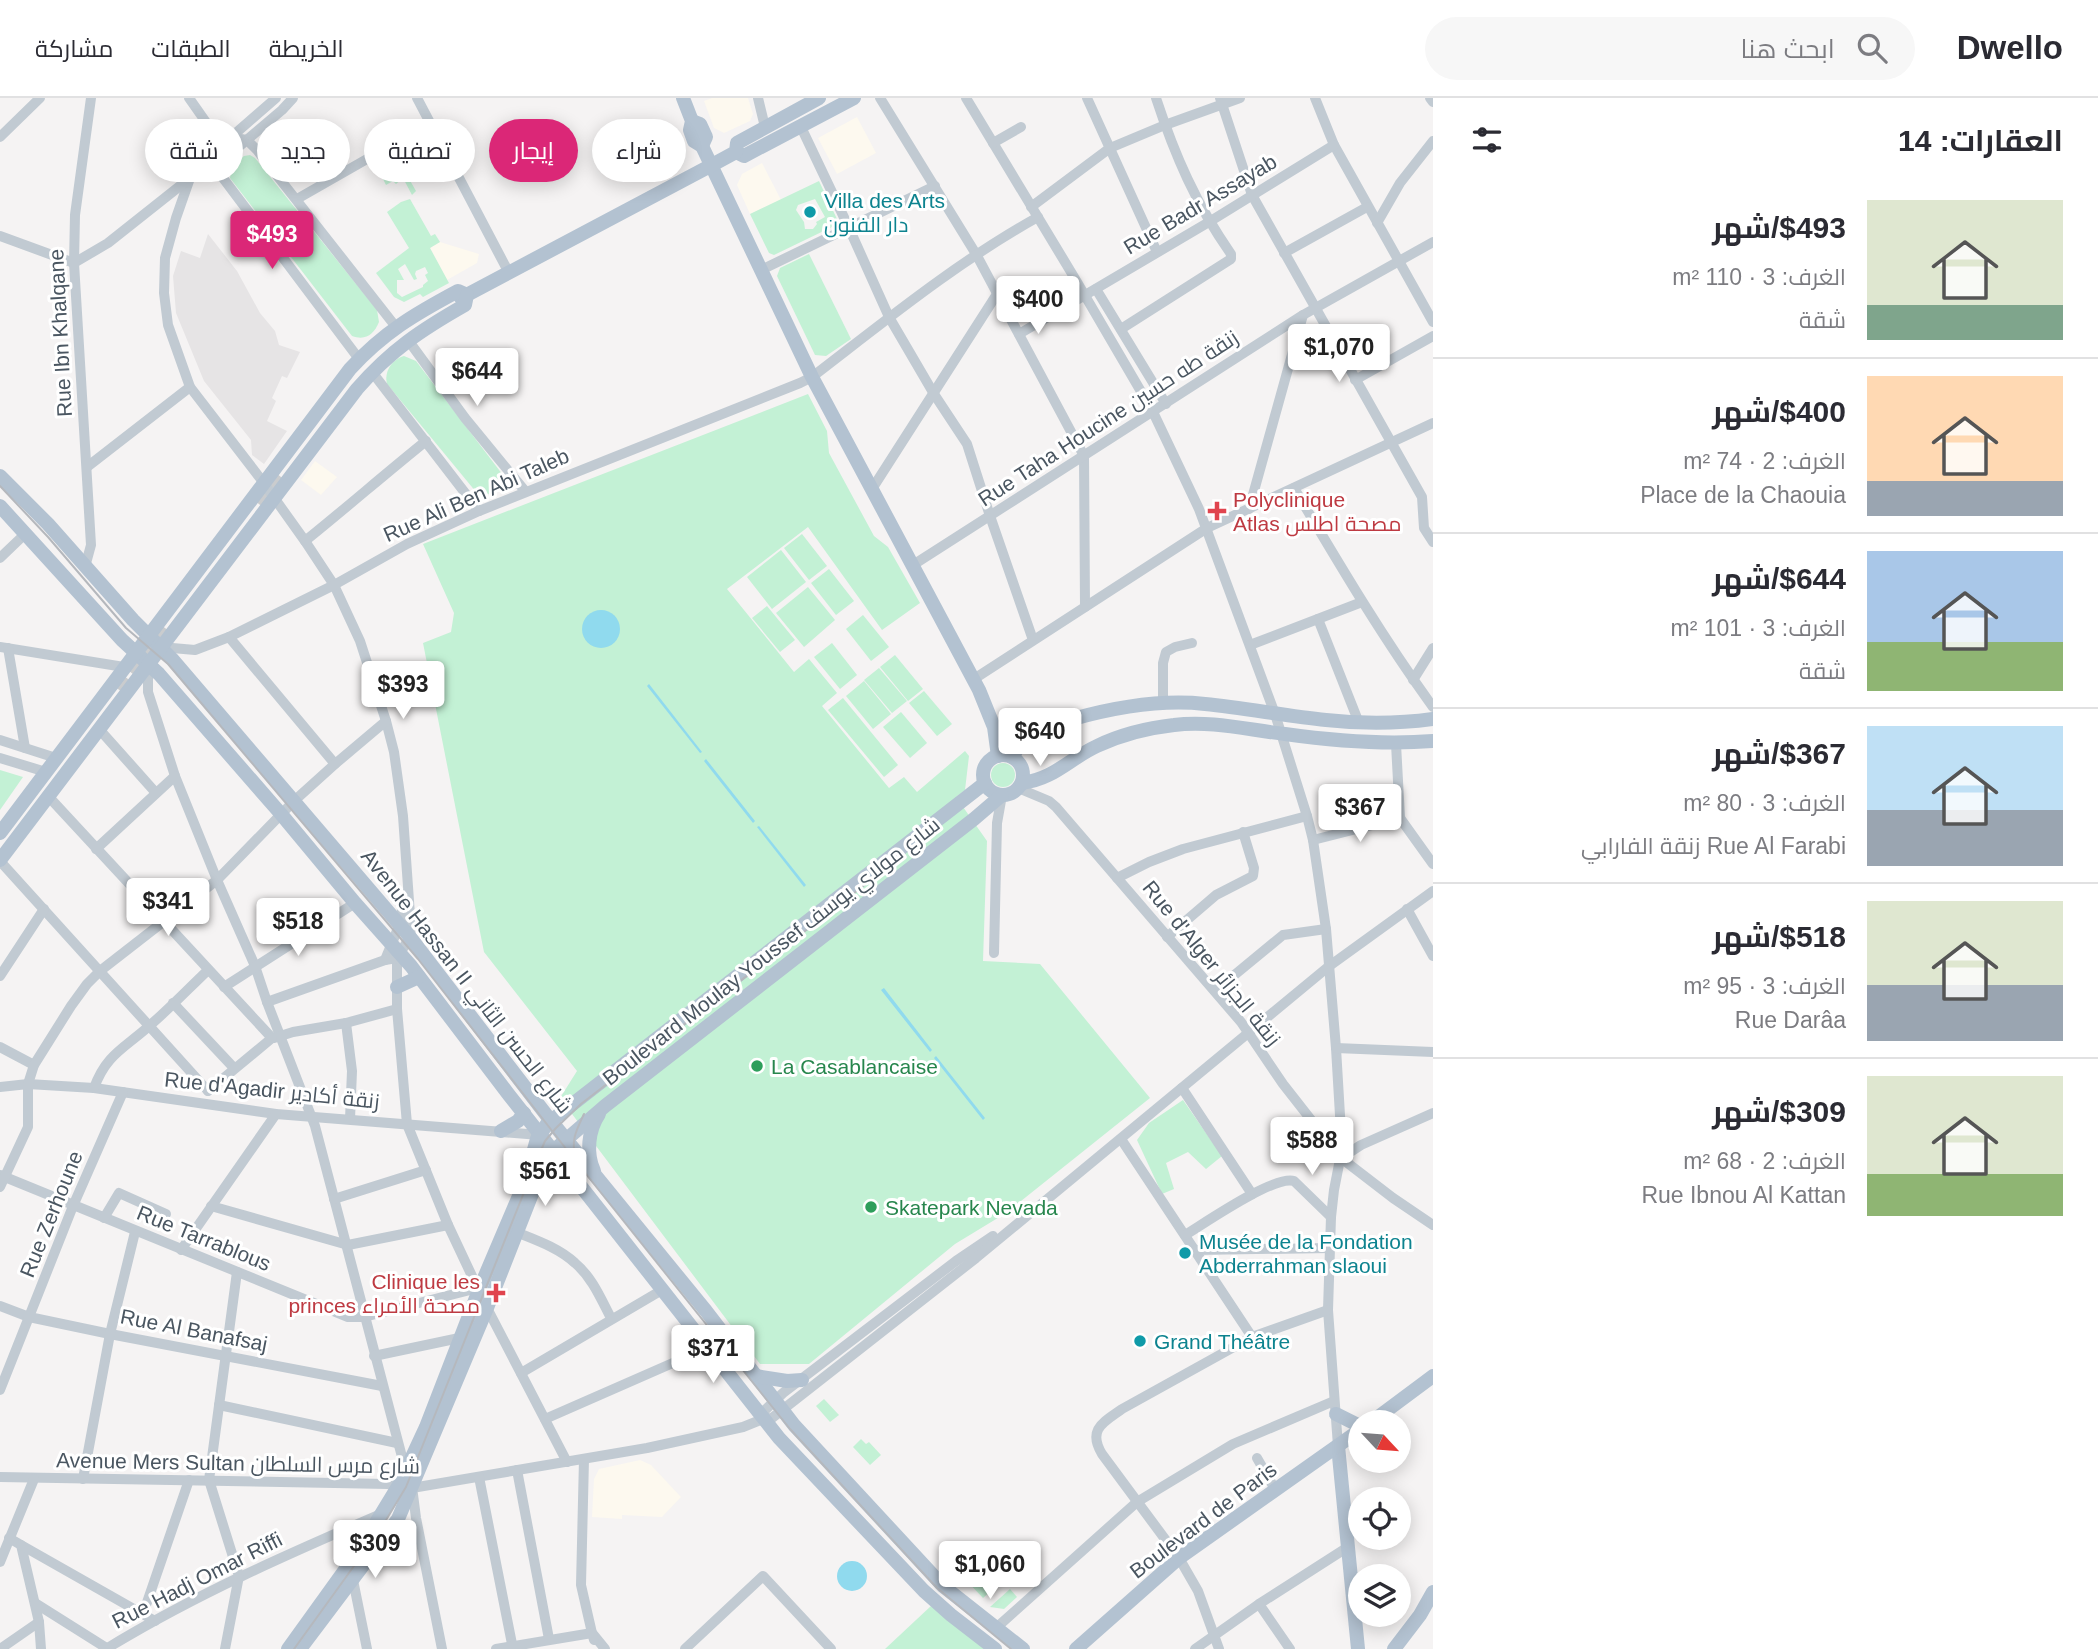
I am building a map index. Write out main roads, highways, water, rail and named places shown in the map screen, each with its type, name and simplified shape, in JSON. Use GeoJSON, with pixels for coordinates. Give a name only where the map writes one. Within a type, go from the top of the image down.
{"type":"FeatureCollection","features":[{"type":"Feature","properties":{"kind":"main road"},"geometry":{"type":"LineString","coordinates":[[683,98],[692,121],[700,124],[706,137],[702,146],[812,377],[974,679],[1005,757],[1022,768],[1020,785],[1012,793],[1002,795],[992,792],[985,783],[984,774],[985,767],[991,760],[1005,757],[1042,729],[1110,709],[1163,702],[1205,704],[1359,723],[1407,723],[1433,719]]}},
{"type":"Feature","properties":{"kind":"main road"},"geometry":{"type":"LineString","coordinates":[[736,152],[737,143],[820,98]]}},
{"type":"Feature","properties":{"kind":"main road"},"geometry":{"type":"LineString","coordinates":[[736,152],[744,156],[854,98]]}},
{"type":"Feature","properties":{"kind":"main road"},"geometry":{"type":"LineString","coordinates":[[281,477],[350,383],[389,344],[414,325],[736,152]]}},
{"type":"Feature","properties":{"kind":"main road"},"geometry":{"type":"LineString","coordinates":[[0,833],[359,359],[409,317],[458,291],[467,295]]}},
{"type":"Feature","properties":{"kind":"main road"},"geometry":{"type":"LineString","coordinates":[[0,861],[372,372],[408,340],[465,305],[467,295]]}},
{"type":"Feature","properties":{"kind":"main road","name":"Avenue Hassan II شارع الحسن الثاني"},"geometry":{"type":"LineString","coordinates":[[0,476],[48,524],[133,621],[183,671],[400,925],[566,1140],[811,1444],[943,1586],[1023,1649]]}},
{"type":"Feature","properties":{"kind":"main road"},"geometry":{"type":"LineString","coordinates":[[170,623],[260,504]]}},
{"type":"Feature","properties":{"kind":"main road","name":"Avenue Hassan II شارع الحسن الثاني"},"geometry":{"type":"LineString","coordinates":[[2,513],[148,664],[282,814],[393,954],[419,977],[779,1438],[924,1591],[995,1649]]}},
{"type":"Feature","properties":{"kind":"main road"},"geometry":{"type":"LineString","coordinates":[[0,846],[118,689]]}},
{"type":"Feature","properties":{"kind":"main road"},"geometry":{"type":"LineString","coordinates":[[1020,785],[1045,778],[1096,746],[1137,730],[1177,724],[1202,724],[1356,743],[1433,741]]}},
{"type":"Feature","properties":{"kind":"main road","name":"Boulevard Moulay Youssef شارع مولاي يوسف"},"geometry":{"type":"LineString","coordinates":[[540,1135],[551,1121],[985,783]]}},
{"type":"Feature","properties":{"kind":"main road","name":"Boulevard Moulay Youssef شارع مولاي يوسف"},"geometry":{"type":"LineString","coordinates":[[553,1151],[605,1106],[1002,795]]}},
{"type":"Feature","properties":{"kind":"main road"},"geometry":{"type":"LineString","coordinates":[[397,986],[419,977]]}},
{"type":"Feature","properties":{"kind":"main road"},"geometry":{"type":"LineString","coordinates":[[600,1182],[592,1167],[589,1145],[596,1119],[605,1106]]}},
{"type":"Feature","properties":{"kind":"main road"},"geometry":{"type":"LineString","coordinates":[[501,1131],[518,1121],[524,1113]]}},
{"type":"Feature","properties":{"kind":"main road"},"geometry":{"type":"LineString","coordinates":[[300,1649],[398,1519],[406,1487],[468,1337],[478,1289],[526,1182],[540,1135]]}},
{"type":"Feature","properties":{"kind":"main road"},"geometry":{"type":"LineString","coordinates":[[288,1649],[337,1583],[383,1513],[406,1487],[405,1471],[468,1337],[487,1308],[541,1171],[553,1151]]}},
{"type":"Feature","properties":{"kind":"main road"},"geometry":{"type":"LineString","coordinates":[[756,1376],[802,1380]]}},
{"type":"Feature","properties":{"kind":"main road"},"geometry":{"type":"LineString","coordinates":[[1387,1410],[1433,1376]]}},
{"type":"Feature","properties":{"kind":"main road"},"geometry":{"type":"LineString","coordinates":[[1335,1408],[1348,1418]]}},
{"type":"Feature","properties":{"kind":"main road","name":"Boulevard de Paris"},"geometry":{"type":"LineString","coordinates":[[1076,1649],[1179,1558],[1348,1438]]}},
{"type":"Feature","properties":{"kind":"main road"},"geometry":{"type":"LineString","coordinates":[[1338,1446],[1358,1649]]}},
{"type":"Feature","properties":{"kind":"main road"},"geometry":{"type":"LineString","coordinates":[[1394,1649],[1420,1615],[1433,1592]]}},
{"type":"Feature","properties":{"kind":"water"},"geometry":{"type":"Polygon","coordinates":[[[601,610],[615,615],[620,629],[615,643],[601,648],[587,643],[582,629],[587,615],[601,610]]]}},
{"type":"Feature","properties":{"kind":"water"},"geometry":{"type":"Polygon","coordinates":[[[649,684],[702,752],[700,753],[647,686],[649,684]]]}},
{"type":"Feature","properties":{"kind":"water"},"geometry":{"type":"Polygon","coordinates":[[[706,759],[755,821],[753,823],[704,761],[706,759]]]}},
{"type":"Feature","properties":{"kind":"water"},"geometry":{"type":"Polygon","coordinates":[[[759,826],[806,885],[804,887],[757,827],[759,826]]]}},
{"type":"Feature","properties":{"kind":"water"},"geometry":{"type":"Polygon","coordinates":[[[884,988],[932,1050],[930,1052],[881,990],[884,988]]]}},
{"type":"Feature","properties":{"kind":"water"},"geometry":{"type":"Polygon","coordinates":[[[936,1056],[985,1118],[983,1120],[934,1058],[936,1056]]]}},
{"type":"Feature","properties":{"kind":"water"},"geometry":{"type":"Polygon","coordinates":[[[852,1561],[863,1565],[867,1576],[863,1587],[852,1591],[841,1587],[837,1576],[841,1565],[852,1561]]]}},
{"type":"Feature","properties":{"kind":"tunnel"},"geometry":{"type":"LineString","coordinates":[[259,504],[281,477]]}},
{"type":"Feature","properties":{"kind":"tunnel"},"geometry":{"type":"LineString","coordinates":[[118,689],[170,623]]}},
{"type":"Feature","properties":{"kind":"tram line"},"geometry":{"type":"LineString","coordinates":[[0,486],[126,628],[168,664],[418,959],[790,1429],[937,1588],[1011,1649]]}},
{"type":"Feature","properties":{"kind":"tram line"},"geometry":{"type":"LineString","coordinates":[[294,1649],[380,1530],[406,1487],[545,1141],[581,1104],[902,856]]}},
{"type":"Feature","properties":{"kind":"tram line"},"geometry":{"type":"LineString","coordinates":[[576,1157],[574,1140],[584,1114]]}},
{"type":"Feature","properties":{"kind":"place","name":"Villa des Arts دار الفنون"},"geometry":{"type":"Point","coordinates":[810,212]}},
{"type":"Feature","properties":{"kind":"place","name":"Polyclinique Atlas مصحة اطلس"},"geometry":{"type":"Point","coordinates":[1217,511]}},
{"type":"Feature","properties":{"kind":"place","name":"La Casablancaise"},"geometry":{"type":"Point","coordinates":[757,1066]}},
{"type":"Feature","properties":{"kind":"place","name":"Skatepark Nevada"},"geometry":{"type":"Point","coordinates":[871,1207]}},
{"type":"Feature","properties":{"kind":"place","name":"Musée de la Fondation Abderrahman slaoui"},"geometry":{"type":"Point","coordinates":[1185,1253]}},
{"type":"Feature","properties":{"kind":"place","name":"Clinique les princes مصحة الأمراء"},"geometry":{"type":"Point","coordinates":[496,1293]}},
{"type":"Feature","properties":{"kind":"place","name":"Grand Théâtre"},"geometry":{"type":"Point","coordinates":[1140,1341]}}]}
